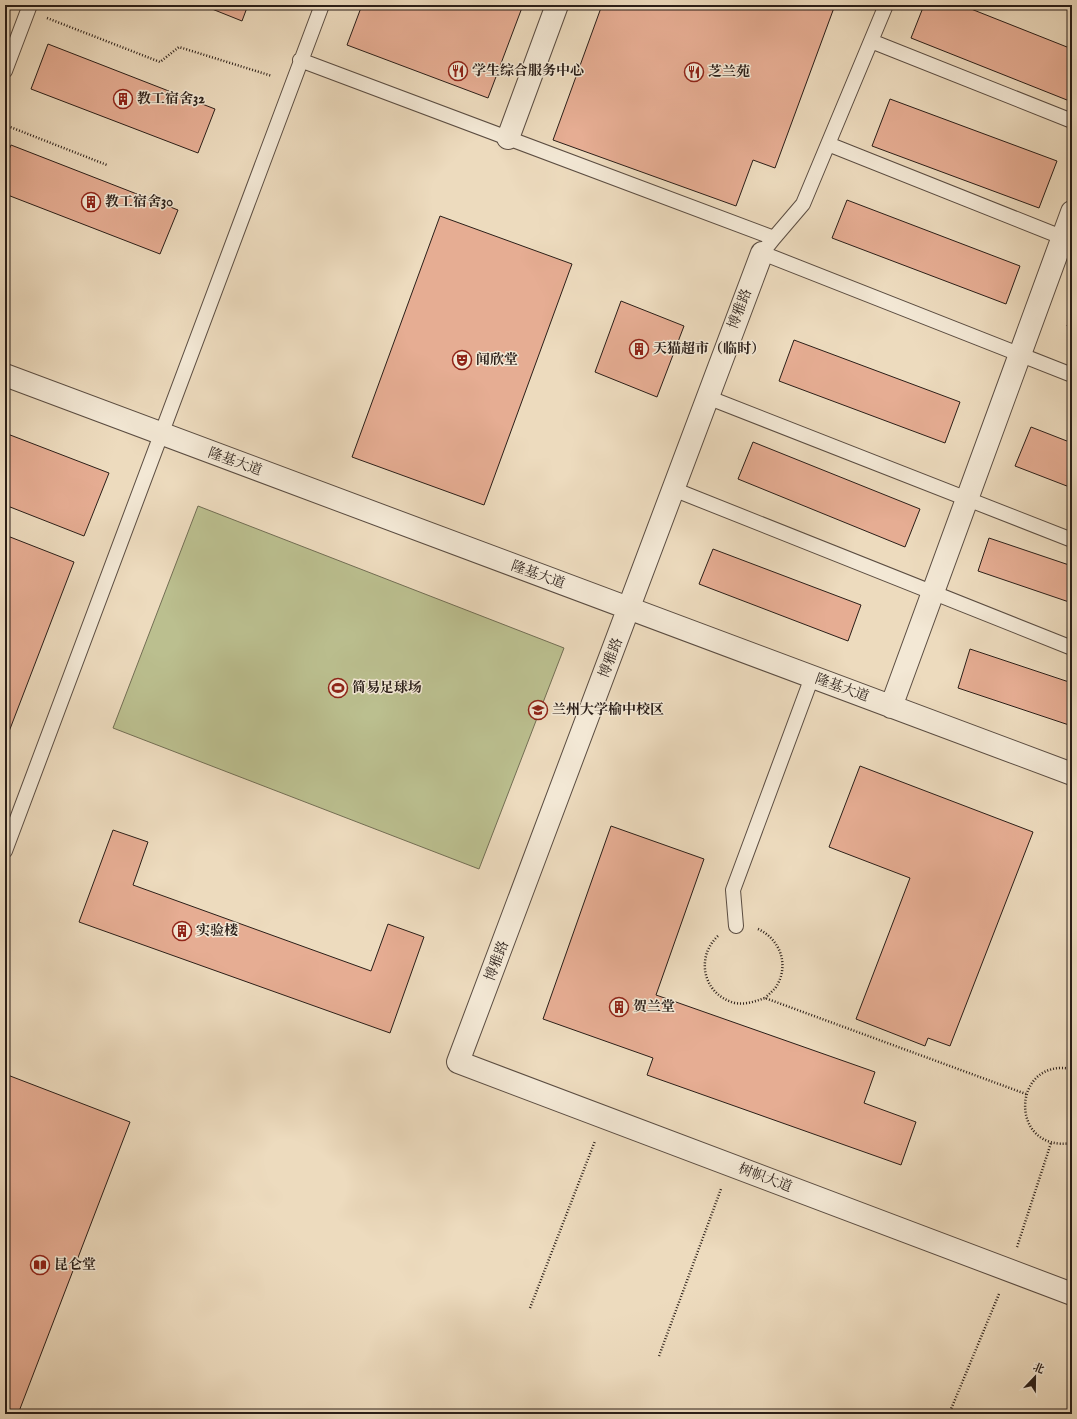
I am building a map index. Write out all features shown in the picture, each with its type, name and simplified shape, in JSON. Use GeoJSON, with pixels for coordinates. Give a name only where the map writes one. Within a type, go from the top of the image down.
{"type":"FeatureCollection","features":[{"type":"Feature","properties":{"kind":"street"},"geometry":{"type":"LineString","coordinates":[[508,138],[557,5]]}},
{"type":"Feature","properties":{"kind":"street"},"geometry":{"type":"LineString","coordinates":[[891,707],[1020,355],[1067,239],[1072,212]]}},
{"type":"Feature","properties":{"kind":"street","name":"博雅路"},"geometry":{"type":"LineString","coordinates":[[458,1062],[629,609],[707,397],[768,245]]}},
{"type":"Feature","properties":{"kind":"street","name":"隆基大道"},"geometry":{"type":"LineString","coordinates":[[5,376],[1072,774]]}},
{"type":"Feature","properties":{"kind":"street","name":"树帜大道"},"geometry":{"type":"LineString","coordinates":[[458,1062],[1072,1294]]}},
{"type":"Feature","properties":{"kind":"lane"},"geometry":{"type":"LineString","coordinates":[[5,850],[300,60],[322,5]]}},
{"type":"Feature","properties":{"kind":"lane"},"geometry":{"type":"LineString","coordinates":[[768,245],[803,204],[886,5]]}},
{"type":"Feature","properties":{"kind":"lane"},"geometry":{"type":"LineString","coordinates":[[5,71],[28,8]]}},
{"type":"Feature","properties":{"kind":"lane"},"geometry":{"type":"LineString","coordinates":[[871,41],[1072,121]]}},
{"type":"Feature","properties":{"kind":"lane"},"geometry":{"type":"LineString","coordinates":[[300,60],[508,138],[768,245],[1020,355],[1072,375]]}},
{"type":"Feature","properties":{"kind":"lane"},"geometry":{"type":"LineString","coordinates":[[828,144],[1067,239]]}},
{"type":"Feature","properties":{"kind":"lane"},"geometry":{"type":"LineString","coordinates":[[707,397],[1072,540]]}},
{"type":"Feature","properties":{"kind":"lane"},"geometry":{"type":"LineString","coordinates":[[673,489],[1072,648]]}},
{"type":"Feature","properties":{"kind":"lane"},"geometry":{"type":"LineString","coordinates":[[736,926],[733,890],[812,677]]}},
{"type":"Feature","properties":{"kind":"path"},"geometry":{"type":"LineString","coordinates":[[28,8],[160,62],[179,47],[292,82]]}},
{"type":"Feature","properties":{"kind":"path"},"geometry":{"type":"LineString","coordinates":[[5,125],[107,165]]}},
{"type":"Feature","properties":{"kind":"path"},"geometry":{"type":"LineString","coordinates":[[736,926],[752,926],[766,932],[776,943],[782,957],[782,973],[776,987],[765,998],[751,1003],[735,1003],[721,997],[710,986],[704,972],[705,956],[711,942],[722,932],[736,926]]}},
{"type":"Feature","properties":{"kind":"path"},"geometry":{"type":"LineString","coordinates":[[765,998],[1026,1094]]}},
{"type":"Feature","properties":{"kind":"path"},"geometry":{"type":"LineString","coordinates":[[1072,1069],[1051,1069],[1040,1075],[1032,1083],[1026,1094],[1024,1106],[1026,1118],[1032,1129],[1040,1138],[1052,1143],[1063,1145],[1072,1144]]}},
{"type":"Feature","properties":{"kind":"path"},"geometry":{"type":"LineString","coordinates":[[530,1308],[604,1117]]}},
{"type":"Feature","properties":{"kind":"path"},"geometry":{"type":"LineString","coordinates":[[949,1414],[1009,1270],[1052,1143]]}},
{"type":"Feature","properties":{"kind":"path"},"geometry":{"type":"LineString","coordinates":[[659,1356],[730,1165]]}},
{"type":"Feature","properties":{"kind":"green space","name":"简易足球场"},"geometry":{"type":"Polygon","coordinates":[[[198,506],[564,648],[479,869],[113,728],[198,506]]]}},
{"type":"Feature","properties":{"kind":"building"},"geometry":{"type":"Polygon","coordinates":[[[202,5],[248,5],[242,21],[202,5]]]}},
{"type":"Feature","properties":{"kind":"building","name":"学生综合服务中心"},"geometry":{"type":"Polygon","coordinates":[[[362,5],[523,5],[488,98],[347,45],[362,5]]]}},
{"type":"Feature","properties":{"kind":"building","name":"芝兰苑"},"geometry":{"type":"Polygon","coordinates":[[[602,5],[835,5],[775,168],[753,160],[736,206],[553,140],[602,5]]]}},
{"type":"Feature","properties":{"kind":"building"},"geometry":{"type":"Polygon","coordinates":[[[924,5],[961,5],[1072,49],[1072,102],[911,38],[924,5]]]}},
{"type":"Feature","properties":{"kind":"building","name":"教工宿舍32"},"geometry":{"type":"Polygon","coordinates":[[[48,44],[215,109],[198,153],[31,89],[48,44]]]}},
{"type":"Feature","properties":{"kind":"building"},"geometry":{"type":"Polygon","coordinates":[[[890,99],[1057,161],[1039,208],[872,146],[890,99]]]}},
{"type":"Feature","properties":{"kind":"building","name":"教工宿舍30"},"geometry":{"type":"Polygon","coordinates":[[[11,145],[178,210],[160,254],[5,194],[5,160],[11,145]]]}},
{"type":"Feature","properties":{"kind":"building"},"geometry":{"type":"Polygon","coordinates":[[[847,200],[1020,266],[1006,304],[832,238],[847,200]]]}},
{"type":"Feature","properties":{"kind":"building","name":"闻欣堂"},"geometry":{"type":"Polygon","coordinates":[[[440,216],[572,264],[484,505],[352,457],[440,216]]]}},
{"type":"Feature","properties":{"kind":"building","name":"天猫超市（临时）"},"geometry":{"type":"Polygon","coordinates":[[[621,301],[684,326],[657,397],[595,372],[621,301]]]}},
{"type":"Feature","properties":{"kind":"building"},"geometry":{"type":"Polygon","coordinates":[[[1072,312],[1072,328],[1067,326],[1072,312]]]}},
{"type":"Feature","properties":{"kind":"building"},"geometry":{"type":"Polygon","coordinates":[[[794,340],[960,402],[945,443],[779,381],[794,340]]]}},
{"type":"Feature","properties":{"kind":"building"},"geometry":{"type":"Polygon","coordinates":[[[1031,427],[1072,443],[1072,488],[1015,466],[1031,427]]]}},
{"type":"Feature","properties":{"kind":"building"},"geometry":{"type":"Polygon","coordinates":[[[5,433],[109,473],[84,536],[5,505],[5,433]]]}},
{"type":"Feature","properties":{"kind":"building"},"geometry":{"type":"Polygon","coordinates":[[[753,442],[920,509],[905,547],[738,479],[753,442]]]}},
{"type":"Feature","properties":{"kind":"building"},"geometry":{"type":"Polygon","coordinates":[[[5,535],[74,562],[5,742],[5,535]]]}},
{"type":"Feature","properties":{"kind":"building"},"geometry":{"type":"Polygon","coordinates":[[[989,538],[1072,566],[1072,603],[978,571],[989,538]]]}},
{"type":"Feature","properties":{"kind":"building"},"geometry":{"type":"Polygon","coordinates":[[[713,549],[861,605],[848,641],[699,584],[713,549]]]}},
{"type":"Feature","properties":{"kind":"building"},"geometry":{"type":"Polygon","coordinates":[[[970,649],[1072,683],[1072,726],[958,688],[970,649]]]}},
{"type":"Feature","properties":{"kind":"building"},"geometry":{"type":"Polygon","coordinates":[[[860,766],[1033,832],[950,1046],[928,1038],[925,1046],[856,1019],[910,878],[829,847],[860,766]]]}},
{"type":"Feature","properties":{"kind":"building","name":"贺兰堂"},"geometry":{"type":"Polygon","coordinates":[[[611,826],[704,859],[656,995],[875,1072],[864,1103],[916,1122],[901,1165],[647,1075],[653,1058],[543,1019],[611,826]]]}},
{"type":"Feature","properties":{"kind":"building","name":"实验楼"},"geometry":{"type":"Polygon","coordinates":[[[113,830],[148,842],[133,885],[371,971],[388,924],[424,937],[390,1033],[79,922],[113,830]]]}},
{"type":"Feature","properties":{"kind":"building","name":"昆仑堂"},"geometry":{"type":"Polygon","coordinates":[[[5,1074],[130,1122],[18,1414],[5,1409],[5,1074]]]}},
{"type":"Feature","properties":{"kind":"place","name":"学生综合服务中心"},"geometry":{"type":"Point","coordinates":[458,71]}},
{"type":"Feature","properties":{"kind":"place","name":"芝兰苑"},"geometry":{"type":"Point","coordinates":[694,72]}},
{"type":"Feature","properties":{"kind":"place","name":"教工宿舍32"},"geometry":{"type":"Point","coordinates":[123,99]}},
{"type":"Feature","properties":{"kind":"place","name":"教工宿舍30"},"geometry":{"type":"Point","coordinates":[91,202]}},
{"type":"Feature","properties":{"kind":"place","name":"天猫超市（临时）"},"geometry":{"type":"Point","coordinates":[639,349]}},
{"type":"Feature","properties":{"kind":"place","name":"闻欣堂"},"geometry":{"type":"Point","coordinates":[462,360]}},
{"type":"Feature","properties":{"kind":"place","name":"简易足球场"},"geometry":{"type":"Point","coordinates":[338,688]}},
{"type":"Feature","properties":{"kind":"place","name":"兰州大学榆中校区"},"geometry":{"type":"Point","coordinates":[538,710]}},
{"type":"Feature","properties":{"kind":"place","name":"实验楼"},"geometry":{"type":"Point","coordinates":[182,931]}},
{"type":"Feature","properties":{"kind":"place","name":"贺兰堂"},"geometry":{"type":"Point","coordinates":[619,1007]}},
{"type":"Feature","properties":{"kind":"place","name":"昆仑堂"},"geometry":{"type":"Point","coordinates":[40,1265]}}]}
